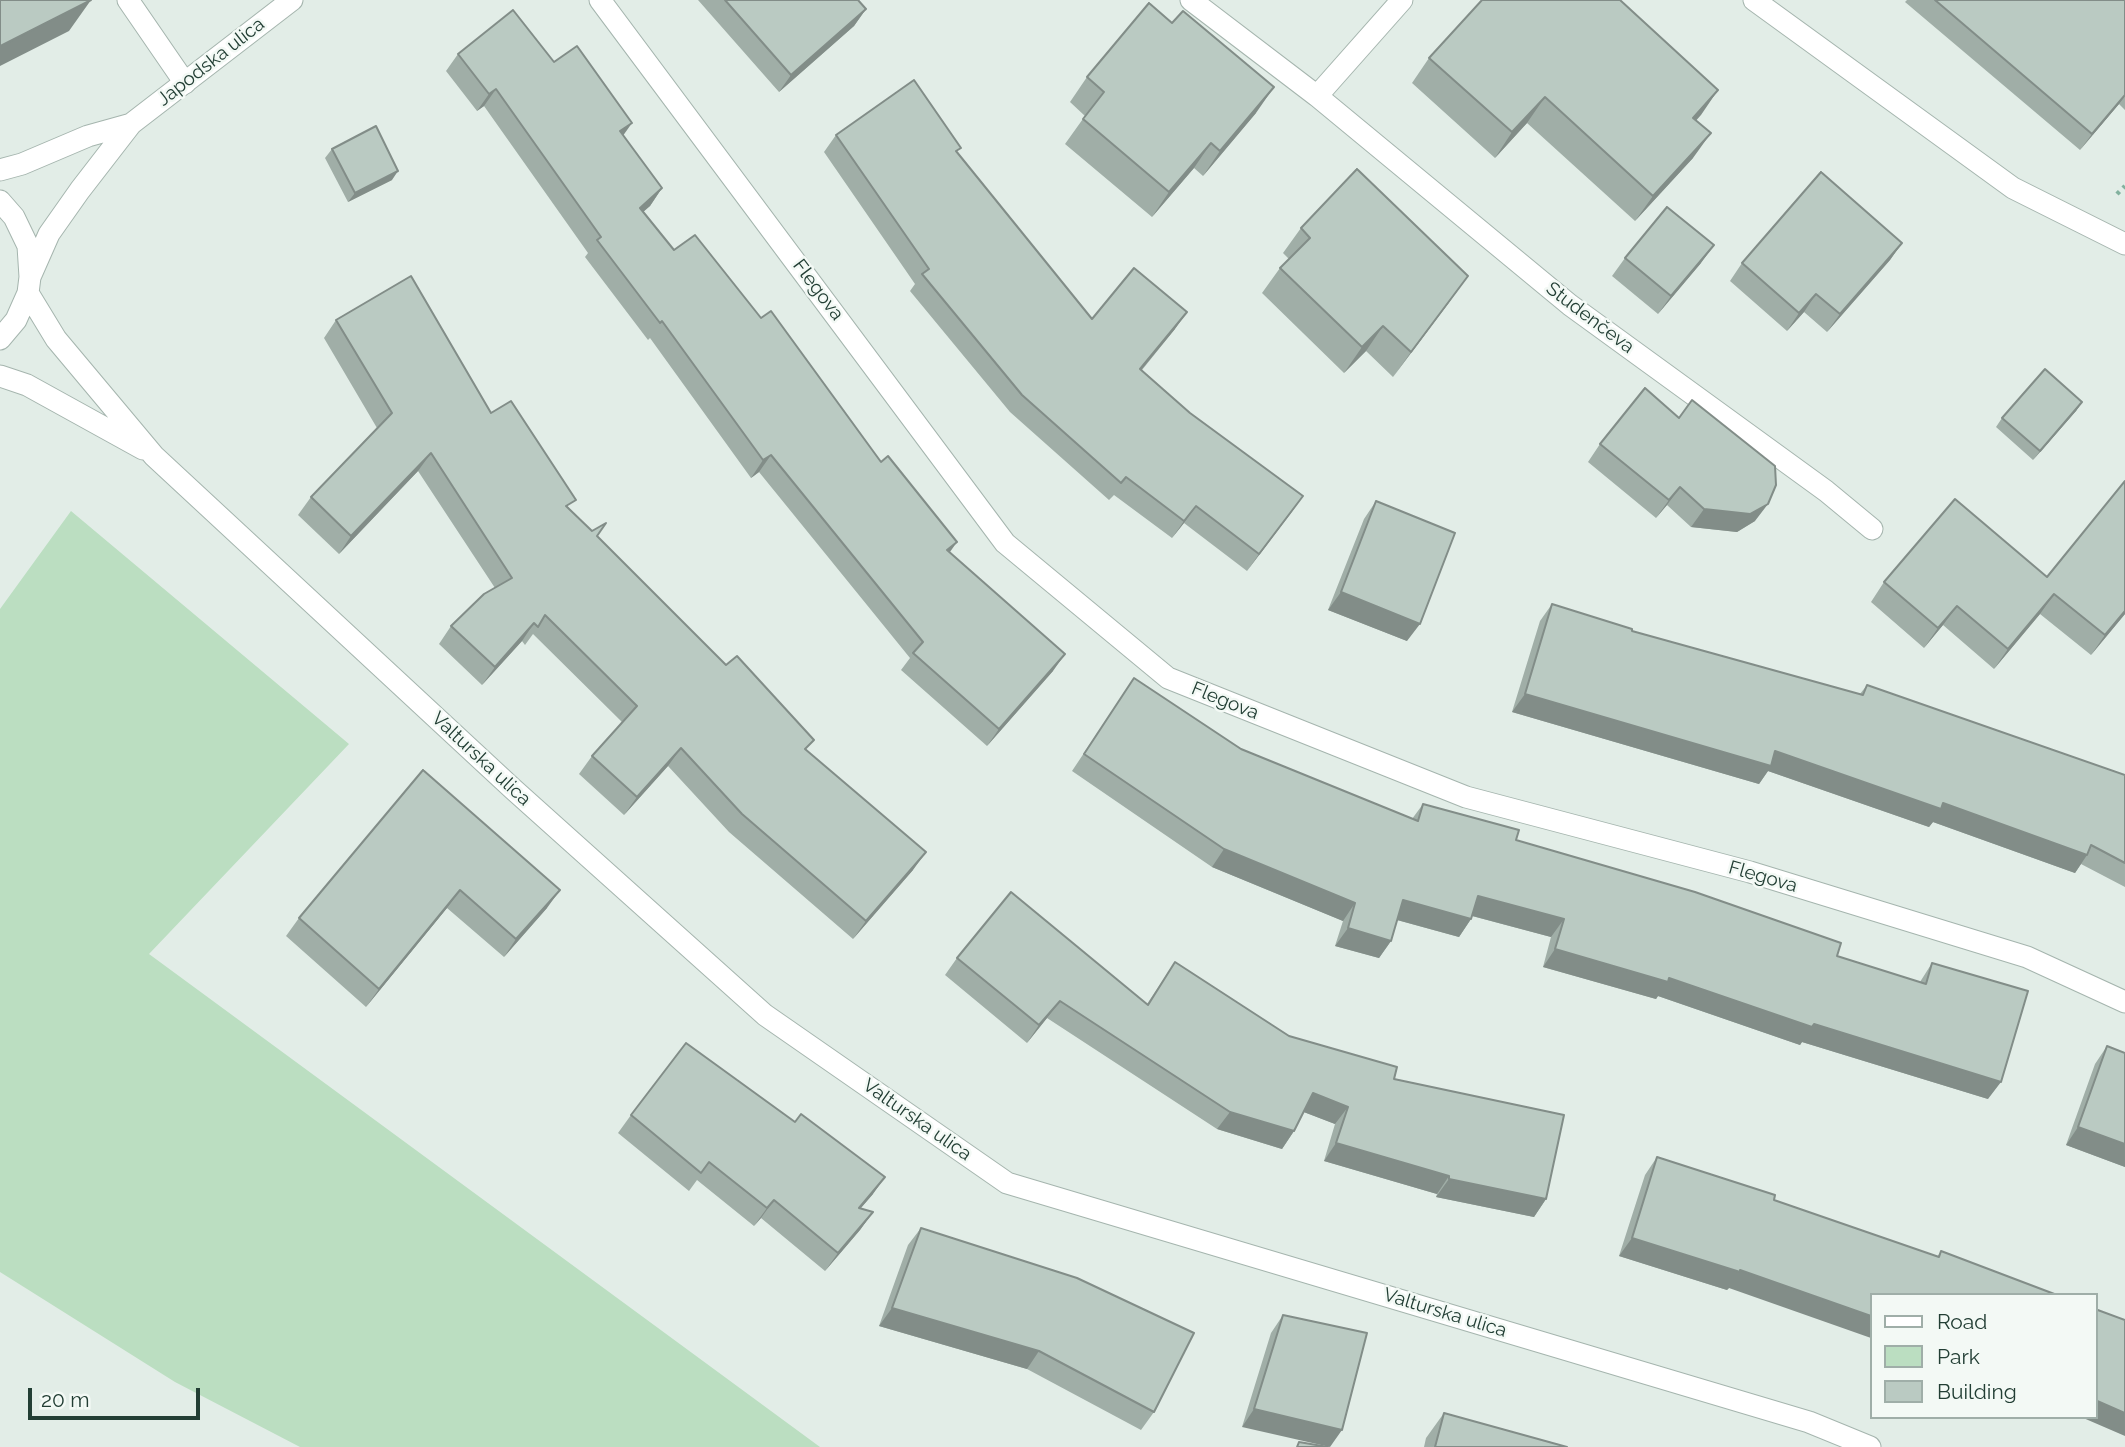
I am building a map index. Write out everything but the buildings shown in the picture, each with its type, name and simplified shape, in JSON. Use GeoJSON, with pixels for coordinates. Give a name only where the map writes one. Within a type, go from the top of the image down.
{"type":"FeatureCollection","features":[{"type":"Feature","properties":{"kind":"street"},"geometry":{"type":"LineString","coordinates":[[128,0],[185,83]]}},
{"type":"Feature","properties":{"kind":"street","name":"Japodska ulica"},"geometry":{"type":"LineString","coordinates":[[0,339],[16,320],[49,234],[131,124],[292,0]]}},
{"type":"Feature","properties":{"kind":"street","name":"Flegova"},"geometry":{"type":"LineString","coordinates":[[600,0],[1005,543],[1168,678],[1466,797],[1750,872],[2027,957],[2125,1002]]}},
{"type":"Feature","properties":{"kind":"street","name":"Studenčeva"},"geometry":{"type":"LineString","coordinates":[[1191,0],[1317,96],[1570,305],[1826,491],[1872,529]]}},
{"type":"Feature","properties":{"kind":"street"},"geometry":{"type":"LineString","coordinates":[[1317,96],[1402,0]]}},
{"type":"Feature","properties":{"kind":"street"},"geometry":{"type":"LineString","coordinates":[[1754,0],[2013,188],[2125,244]]}},
{"type":"Feature","properties":{"kind":"street","name":"Japodska ulica"},"geometry":{"type":"LineString","coordinates":[[0,170],[22,164],[88,136],[131,124]]}},
{"type":"Feature","properties":{"kind":"street"},"geometry":{"type":"LineString","coordinates":[[0,201],[15,217],[28,246],[29,285]]}},
{"type":"Feature","properties":{"kind":"street","name":"Valturska ulica"},"geometry":{"type":"LineString","coordinates":[[29,285],[56,339],[154,456],[502,779],[765,1016],[1007,1182],[1809,1422],[1870,1447]]}},
{"type":"Feature","properties":{"kind":"street","name":"Valturska ulica"},"geometry":{"type":"LineString","coordinates":[[0,376],[27,385],[154,456]]}},
{"type":"Feature","properties":{"kind":"green space"},"geometry":{"type":"Polygon","coordinates":[[[71,511],[349,744],[149,954],[820,1447],[300,1447],[175,1382],[0,1272],[0,609],[71,511]]]}}]}
